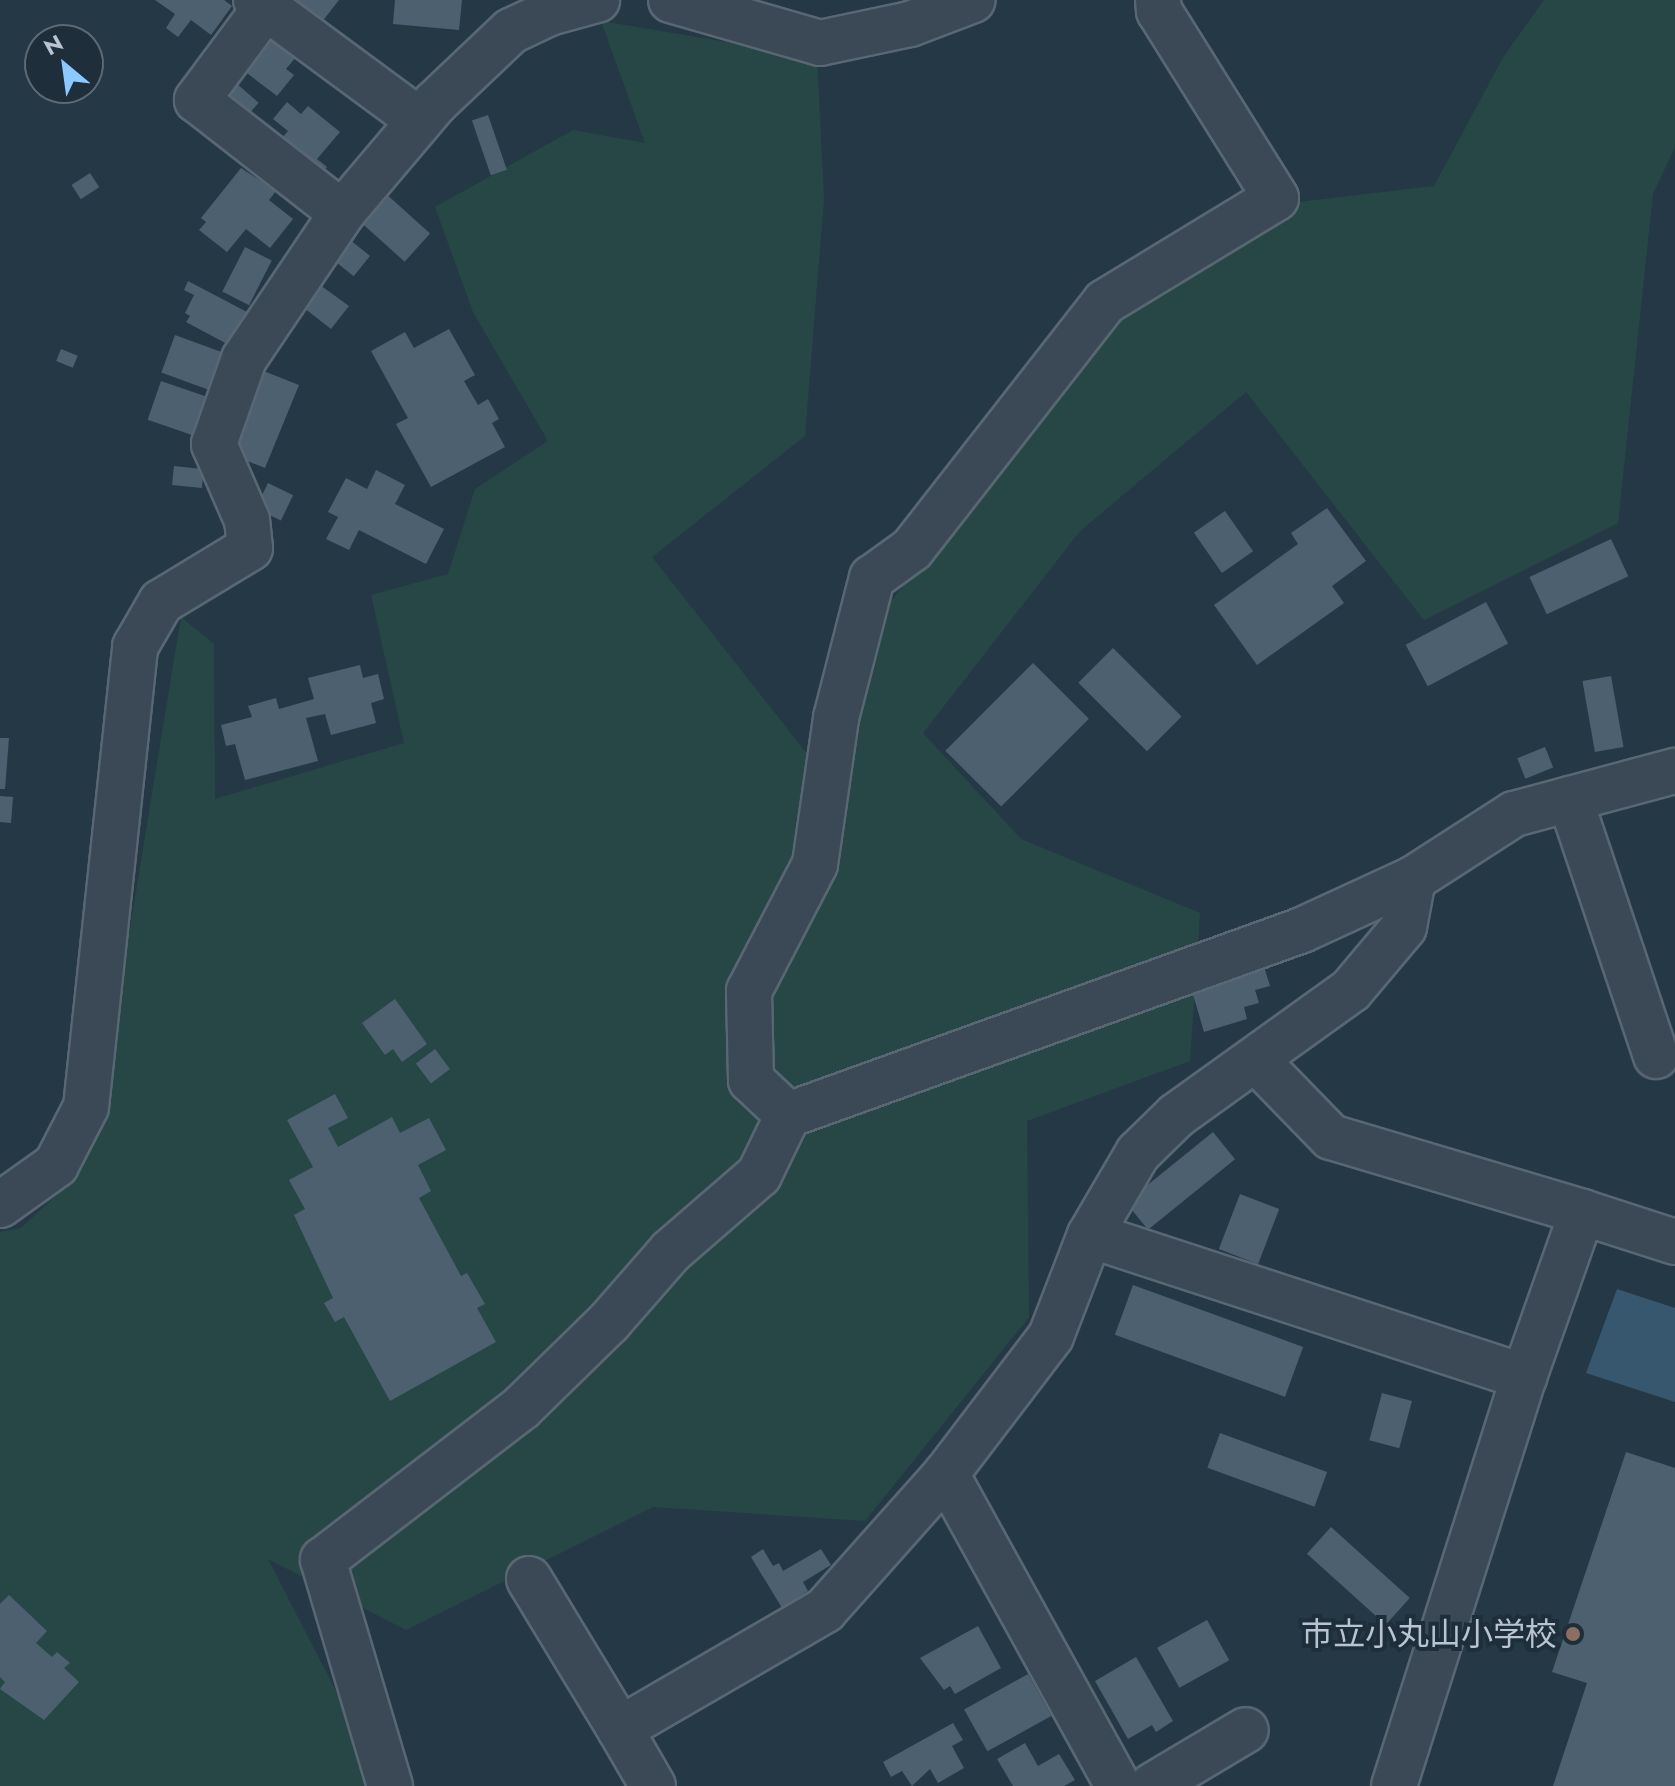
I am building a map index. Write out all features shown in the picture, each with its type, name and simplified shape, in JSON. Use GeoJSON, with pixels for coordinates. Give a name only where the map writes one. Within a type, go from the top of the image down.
{"type":"FeatureCollection","features":[{"type":"Feature","properties":{"kind":"street"},"geometry":{"type":"LineString","coordinates":[[0,1205],[56,1165],[86,1107],[135,647],[161,602],[250,548],[247,520],[214,444],[244,359],[342,213],[419,120],[511,31],[549,13],[597,0]]}},
{"type":"Feature","properties":{"kind":"street"},"geometry":{"type":"LineString","coordinates":[[671,0],[820,43],[910,24],[973,0]]}},
{"type":"Feature","properties":{"kind":"street"},"geometry":{"type":"LineString","coordinates":[[788,1115],[751,1080],[749,991],[815,864],[836,718],[872,578],[912,549],[1105,302],[1276,198],[1159,11],[1158,0]]}},
{"type":"Feature","properties":{"kind":"street"},"geometry":{"type":"LineString","coordinates":[[342,213],[197,100],[261,4],[419,120]]}},
{"type":"Feature","properties":{"kind":"street"},"geometry":{"type":"LineString","coordinates":[[390,1786],[323,1560],[532,1397],[609,1322],[670,1252],[759,1175],[788,1115],[1302,930],[1413,879],[1514,814],[1675,771]]}},
{"type":"Feature","properties":{"kind":"street"},"geometry":{"type":"LineString","coordinates":[[1570,799],[1656,1056]]}},
{"type":"Feature","properties":{"kind":"street"},"geometry":{"type":"LineString","coordinates":[[620,1729],[825,1610],[946,1474],[1051,1336],[1090,1235],[1138,1153],[1177,1115],[1257,1061],[1351,990],[1404,927],[1413,879]]}},
{"type":"Feature","properties":{"kind":"street"},"geometry":{"type":"LineString","coordinates":[[1257,1061],[1331,1137],[1675,1242]]}},
{"type":"Feature","properties":{"kind":"street"},"geometry":{"type":"LineString","coordinates":[[1394,1786],[1524,1377],[1582,1212]]}},
{"type":"Feature","properties":{"kind":"street"},"geometry":{"type":"LineString","coordinates":[[1090,1235],[1524,1377]]}},
{"type":"Feature","properties":{"kind":"street"},"geometry":{"type":"LineString","coordinates":[[946,1474],[1118,1786]]}},
{"type":"Feature","properties":{"kind":"street"},"geometry":{"type":"LineString","coordinates":[[529,1579],[653,1786]]}},
{"type":"Feature","properties":{"kind":"street"},"geometry":{"type":"LineString","coordinates":[[1152,1786],[1246,1730]]}},
{"type":"Feature","properties":{"kind":"green space"},"geometry":{"type":"Polygon","coordinates":[[[1544,0],[1675,0],[1675,147],[1653,194],[1618,523],[1424,620],[1246,392],[1080,531],[923,733],[1021,839],[1200,913],[1190,1061],[1027,1121],[1029,1317],[865,1521],[653,1507],[406,1630],[268,1559],[339,1697],[372,1786],[0,1786],[0,1232],[21,1228],[67,1185],[103,1093],[181,617],[214,644],[215,799],[404,743],[371,595],[448,574],[475,489],[548,441],[473,312],[435,207],[573,130],[645,143],[601,21],[817,57],[824,199],[805,436],[652,557],[834,788],[882,613],[1123,299],[1290,203],[1434,186],[1504,56],[1544,0]]]}},
{"type":"Feature","properties":{"kind":"water"},"geometry":{"type":"Polygon","coordinates":[[[1617,1289],[1675,1308],[1675,1402],[1586,1373],[1617,1289]]]}},
{"type":"Feature","properties":{"kind":"building"},"geometry":{"type":"Polygon","coordinates":[[[155,0],[224,0],[232,6],[211,35],[191,20],[178,37],[166,28],[175,14],[155,0]]]}},
{"type":"Feature","properties":{"kind":"building"},"geometry":{"type":"Polygon","coordinates":[[[296,0],[339,0],[318,27],[291,6],[296,0]]]}},
{"type":"Feature","properties":{"kind":"building"},"geometry":{"type":"Polygon","coordinates":[[[395,0],[462,0],[459,30],[393,24],[395,0]]]}},
{"type":"Feature","properties":{"kind":"building"},"geometry":{"type":"Polygon","coordinates":[[[265,33],[296,57],[286,69],[294,75],[277,96],[239,67],[265,33]]]}},
{"type":"Feature","properties":{"kind":"building"},"geometry":{"type":"Polygon","coordinates":[[[236,83],[259,103],[246,117],[224,97],[236,83]]]}},
{"type":"Feature","properties":{"kind":"building"},"geometry":{"type":"Polygon","coordinates":[[[287,102],[301,114],[308,106],[340,132],[317,159],[327,167],[320,175],[279,141],[288,131],[273,119],[287,102]]]}},
{"type":"Feature","properties":{"kind":"building"},"geometry":{"type":"Polygon","coordinates":[[[488,115],[507,170],[491,175],[472,121],[488,115]]]}},
{"type":"Feature","properties":{"kind":"building"},"geometry":{"type":"Polygon","coordinates":[[[241,168],[276,191],[269,200],[293,219],[270,248],[246,229],[227,252],[199,230],[206,222],[201,218],[241,168]]]}},
{"type":"Feature","properties":{"kind":"building"},"geometry":{"type":"Polygon","coordinates":[[[90,173],[99,187],[81,199],[72,185],[90,173]]]}},
{"type":"Feature","properties":{"kind":"building"},"geometry":{"type":"Polygon","coordinates":[[[384,192],[430,233],[405,262],[359,220],[384,192]]]}},
{"type":"Feature","properties":{"kind":"building"},"geometry":{"type":"Polygon","coordinates":[[[349,239],[370,256],[354,276],[333,259],[349,239]]]}},
{"type":"Feature","properties":{"kind":"building"},"geometry":{"type":"Polygon","coordinates":[[[245,247],[272,261],[249,305],[222,292],[245,247]]]}},
{"type":"Feature","properties":{"kind":"building"},"geometry":{"type":"Polygon","coordinates":[[[188,281],[247,312],[229,345],[186,322],[190,316],[185,313],[194,295],[184,290],[188,281]]]}},
{"type":"Feature","properties":{"kind":"building"},"geometry":{"type":"Polygon","coordinates":[[[320,285],[349,306],[331,329],[299,304],[320,285]]]}},
{"type":"Feature","properties":{"kind":"building"},"geometry":{"type":"Polygon","coordinates":[[[449,329],[475,375],[464,381],[478,405],[488,399],[499,419],[492,423],[505,447],[431,487],[396,424],[408,418],[371,351],[405,332],[414,348],[449,329]]]}},
{"type":"Feature","properties":{"kind":"building"},"geometry":{"type":"Polygon","coordinates":[[[175,335],[228,354],[214,392],[161,373],[175,335]]]}},
{"type":"Feature","properties":{"kind":"building"},"geometry":{"type":"Polygon","coordinates":[[[61,349],[78,356],[73,368],[56,361],[61,349]]]}},
{"type":"Feature","properties":{"kind":"building"},"geometry":{"type":"Polygon","coordinates":[[[256,368],[299,385],[265,468],[230,454],[260,380],[252,377],[256,368]]]}},
{"type":"Feature","properties":{"kind":"building"},"geometry":{"type":"Polygon","coordinates":[[[161,381],[211,398],[198,437],[148,420],[161,381]]]}},
{"type":"Feature","properties":{"kind":"building"},"geometry":{"type":"Polygon","coordinates":[[[174,466],[204,469],[202,488],[172,485],[174,466]]]}},
{"type":"Feature","properties":{"kind":"building"},"geometry":{"type":"Polygon","coordinates":[[[376,470],[405,485],[395,504],[444,529],[426,564],[359,530],[349,550],[326,539],[338,517],[328,512],[346,478],[367,489],[376,470]]]}},
{"type":"Feature","properties":{"kind":"building"},"geometry":{"type":"Polygon","coordinates":[[[268,483],[293,495],[281,520],[256,508],[268,483]]]}},
{"type":"Feature","properties":{"kind":"building"},"geometry":{"type":"Polygon","coordinates":[[[1327,508],[1366,561],[1332,586],[1344,603],[1257,665],[1214,605],[1298,544],[1291,533],[1327,508]]]}},
{"type":"Feature","properties":{"kind":"building"},"geometry":{"type":"Polygon","coordinates":[[[1225,511],[1253,551],[1222,573],[1194,533],[1225,511]]]}},
{"type":"Feature","properties":{"kind":"building"},"geometry":{"type":"Polygon","coordinates":[[[1611,539],[1628,576],[1547,614],[1529,577],[1611,539]]]}},
{"type":"Feature","properties":{"kind":"building"},"geometry":{"type":"Polygon","coordinates":[[[1486,602],[1508,643],[1428,686],[1406,645],[1486,602]]]}},
{"type":"Feature","properties":{"kind":"building"},"geometry":{"type":"Polygon","coordinates":[[[1113,648],[1182,717],[1147,751],[1078,683],[1113,648]]]}},
{"type":"Feature","properties":{"kind":"building"},"geometry":{"type":"Polygon","coordinates":[[[1033,663],[1089,719],[1001,807],[945,751],[1033,663]]]}},
{"type":"Feature","properties":{"kind":"building"},"geometry":{"type":"Polygon","coordinates":[[[360,665],[363,678],[378,674],[384,699],[371,703],[376,723],[331,735],[325,714],[306,718],[318,761],[245,780],[235,744],[226,746],[221,725],[252,717],[248,706],[276,698],[279,709],[314,699],[308,678],[360,665]]]}},
{"type":"Feature","properties":{"kind":"building"},"geometry":{"type":"Polygon","coordinates":[[[1611,676],[1624,747],[1595,752],[1582,681],[1611,676]]]}},
{"type":"Feature","properties":{"kind":"building"},"geometry":{"type":"Polygon","coordinates":[[[0,738],[9,738],[5,789],[0,789],[0,738]]]}},
{"type":"Feature","properties":{"kind":"building"},"geometry":{"type":"Polygon","coordinates":[[[1545,747],[1553,767],[1525,779],[1517,758],[1545,747]]]}},
{"type":"Feature","properties":{"kind":"building"},"geometry":{"type":"Polygon","coordinates":[[[0,796],[13,797],[11,823],[0,822],[0,796]]]}},
{"type":"Feature","properties":{"kind":"building"},"geometry":{"type":"Polygon","coordinates":[[[1262,960],[1270,986],[1255,990],[1259,1003],[1244,1007],[1247,1019],[1204,1032],[1192,991],[1232,979],[1229,970],[1262,960]]]}},
{"type":"Feature","properties":{"kind":"building"},"geometry":{"type":"Polygon","coordinates":[[[395,999],[427,1044],[402,1062],[393,1049],[385,1055],[362,1023],[395,999]]]}},
{"type":"Feature","properties":{"kind":"building"},"geometry":{"type":"Polygon","coordinates":[[[435,1049],[450,1069],[431,1083],[416,1063],[435,1049]]]}},
{"type":"Feature","properties":{"kind":"building"},"geometry":{"type":"Polygon","coordinates":[[[335,1094],[348,1118],[328,1128],[338,1147],[392,1117],[400,1133],[429,1118],[446,1150],[418,1165],[431,1191],[419,1198],[461,1276],[467,1273],[485,1304],[477,1308],[496,1342],[390,1401],[344,1317],[335,1322],[324,1303],[333,1298],[294,1215],[305,1209],[289,1180],[313,1167],[287,1120],[335,1094]]]}},
{"type":"Feature","properties":{"kind":"building"},"geometry":{"type":"Polygon","coordinates":[[[1213,1132],[1235,1159],[1148,1230],[1126,1202],[1213,1132]]]}},
{"type":"Feature","properties":{"kind":"building"},"geometry":{"type":"Polygon","coordinates":[[[1240,1194],[1279,1209],[1258,1264],[1219,1249],[1240,1194]]]}},
{"type":"Feature","properties":{"kind":"building"},"geometry":{"type":"Polygon","coordinates":[[[1133,1285],[1303,1347],[1285,1397],[1115,1335],[1133,1285]]]}},
{"type":"Feature","properties":{"kind":"building"},"geometry":{"type":"Polygon","coordinates":[[[1382,1393],[1412,1401],[1399,1448],[1369,1440],[1382,1393]]]}},
{"type":"Feature","properties":{"kind":"building"},"geometry":{"type":"Polygon","coordinates":[[[1220,1433],[1327,1472],[1314,1507],[1207,1468],[1220,1433]]]}},
{"type":"Feature","properties":{"kind":"building"},"geometry":{"type":"Polygon","coordinates":[[[1626,1452],[1675,1468],[1675,1786],[1553,1786],[1587,1683],[1552,1672],[1626,1452]]]}},
{"type":"Feature","properties":{"kind":"building"},"geometry":{"type":"Polygon","coordinates":[[[1331,1527],[1410,1598],[1386,1625],[1307,1554],[1331,1527]]]}},
{"type":"Feature","properties":{"kind":"building"},"geometry":{"type":"Polygon","coordinates":[[[763,1549],[773,1566],[779,1563],[783,1571],[821,1549],[831,1565],[803,1582],[808,1591],[782,1608],[751,1557],[763,1549]]]}},
{"type":"Feature","properties":{"kind":"building"},"geometry":{"type":"Polygon","coordinates":[[[9,1595],[47,1631],[36,1643],[52,1657],[57,1652],[70,1663],[64,1668],[79,1682],[44,1720],[0,1689],[5,1682],[0,1677],[0,1604],[9,1595]]]}},
{"type":"Feature","properties":{"kind":"building"},"geometry":{"type":"Polygon","coordinates":[[[1207,1620],[1229,1660],[1179,1688],[1157,1648],[1207,1620]]]}},
{"type":"Feature","properties":{"kind":"building"},"geometry":{"type":"Polygon","coordinates":[[[978,1626],[1001,1668],[955,1694],[950,1686],[944,1690],[920,1658],[978,1626]]]}},
{"type":"Feature","properties":{"kind":"building"},"geometry":{"type":"Polygon","coordinates":[[[1136,1657],[1173,1721],[1156,1732],[1152,1725],[1128,1739],[1095,1681],[1136,1657]]]}},
{"type":"Feature","properties":{"kind":"building"},"geometry":{"type":"Polygon","coordinates":[[[1028,1674],[1051,1716],[987,1751],[964,1709],[1028,1674]]]}},
{"type":"Feature","properties":{"kind":"building"},"geometry":{"type":"Polygon","coordinates":[[[953,1723],[963,1740],[952,1746],[964,1768],[938,1783],[930,1769],[912,1786],[902,1771],[891,1777],[883,1762],[953,1723]]]}},
{"type":"Feature","properties":{"kind":"building"},"geometry":{"type":"Polygon","coordinates":[[[1025,1743],[1038,1766],[1059,1754],[1075,1780],[1064,1786],[1013,1786],[997,1759],[1025,1743]]]}},
{"type":"Feature","properties":{"kind":"place","name":"市立小丸山小学校"},"geometry":{"type":"Point","coordinates":[1573,1634]}}]}
